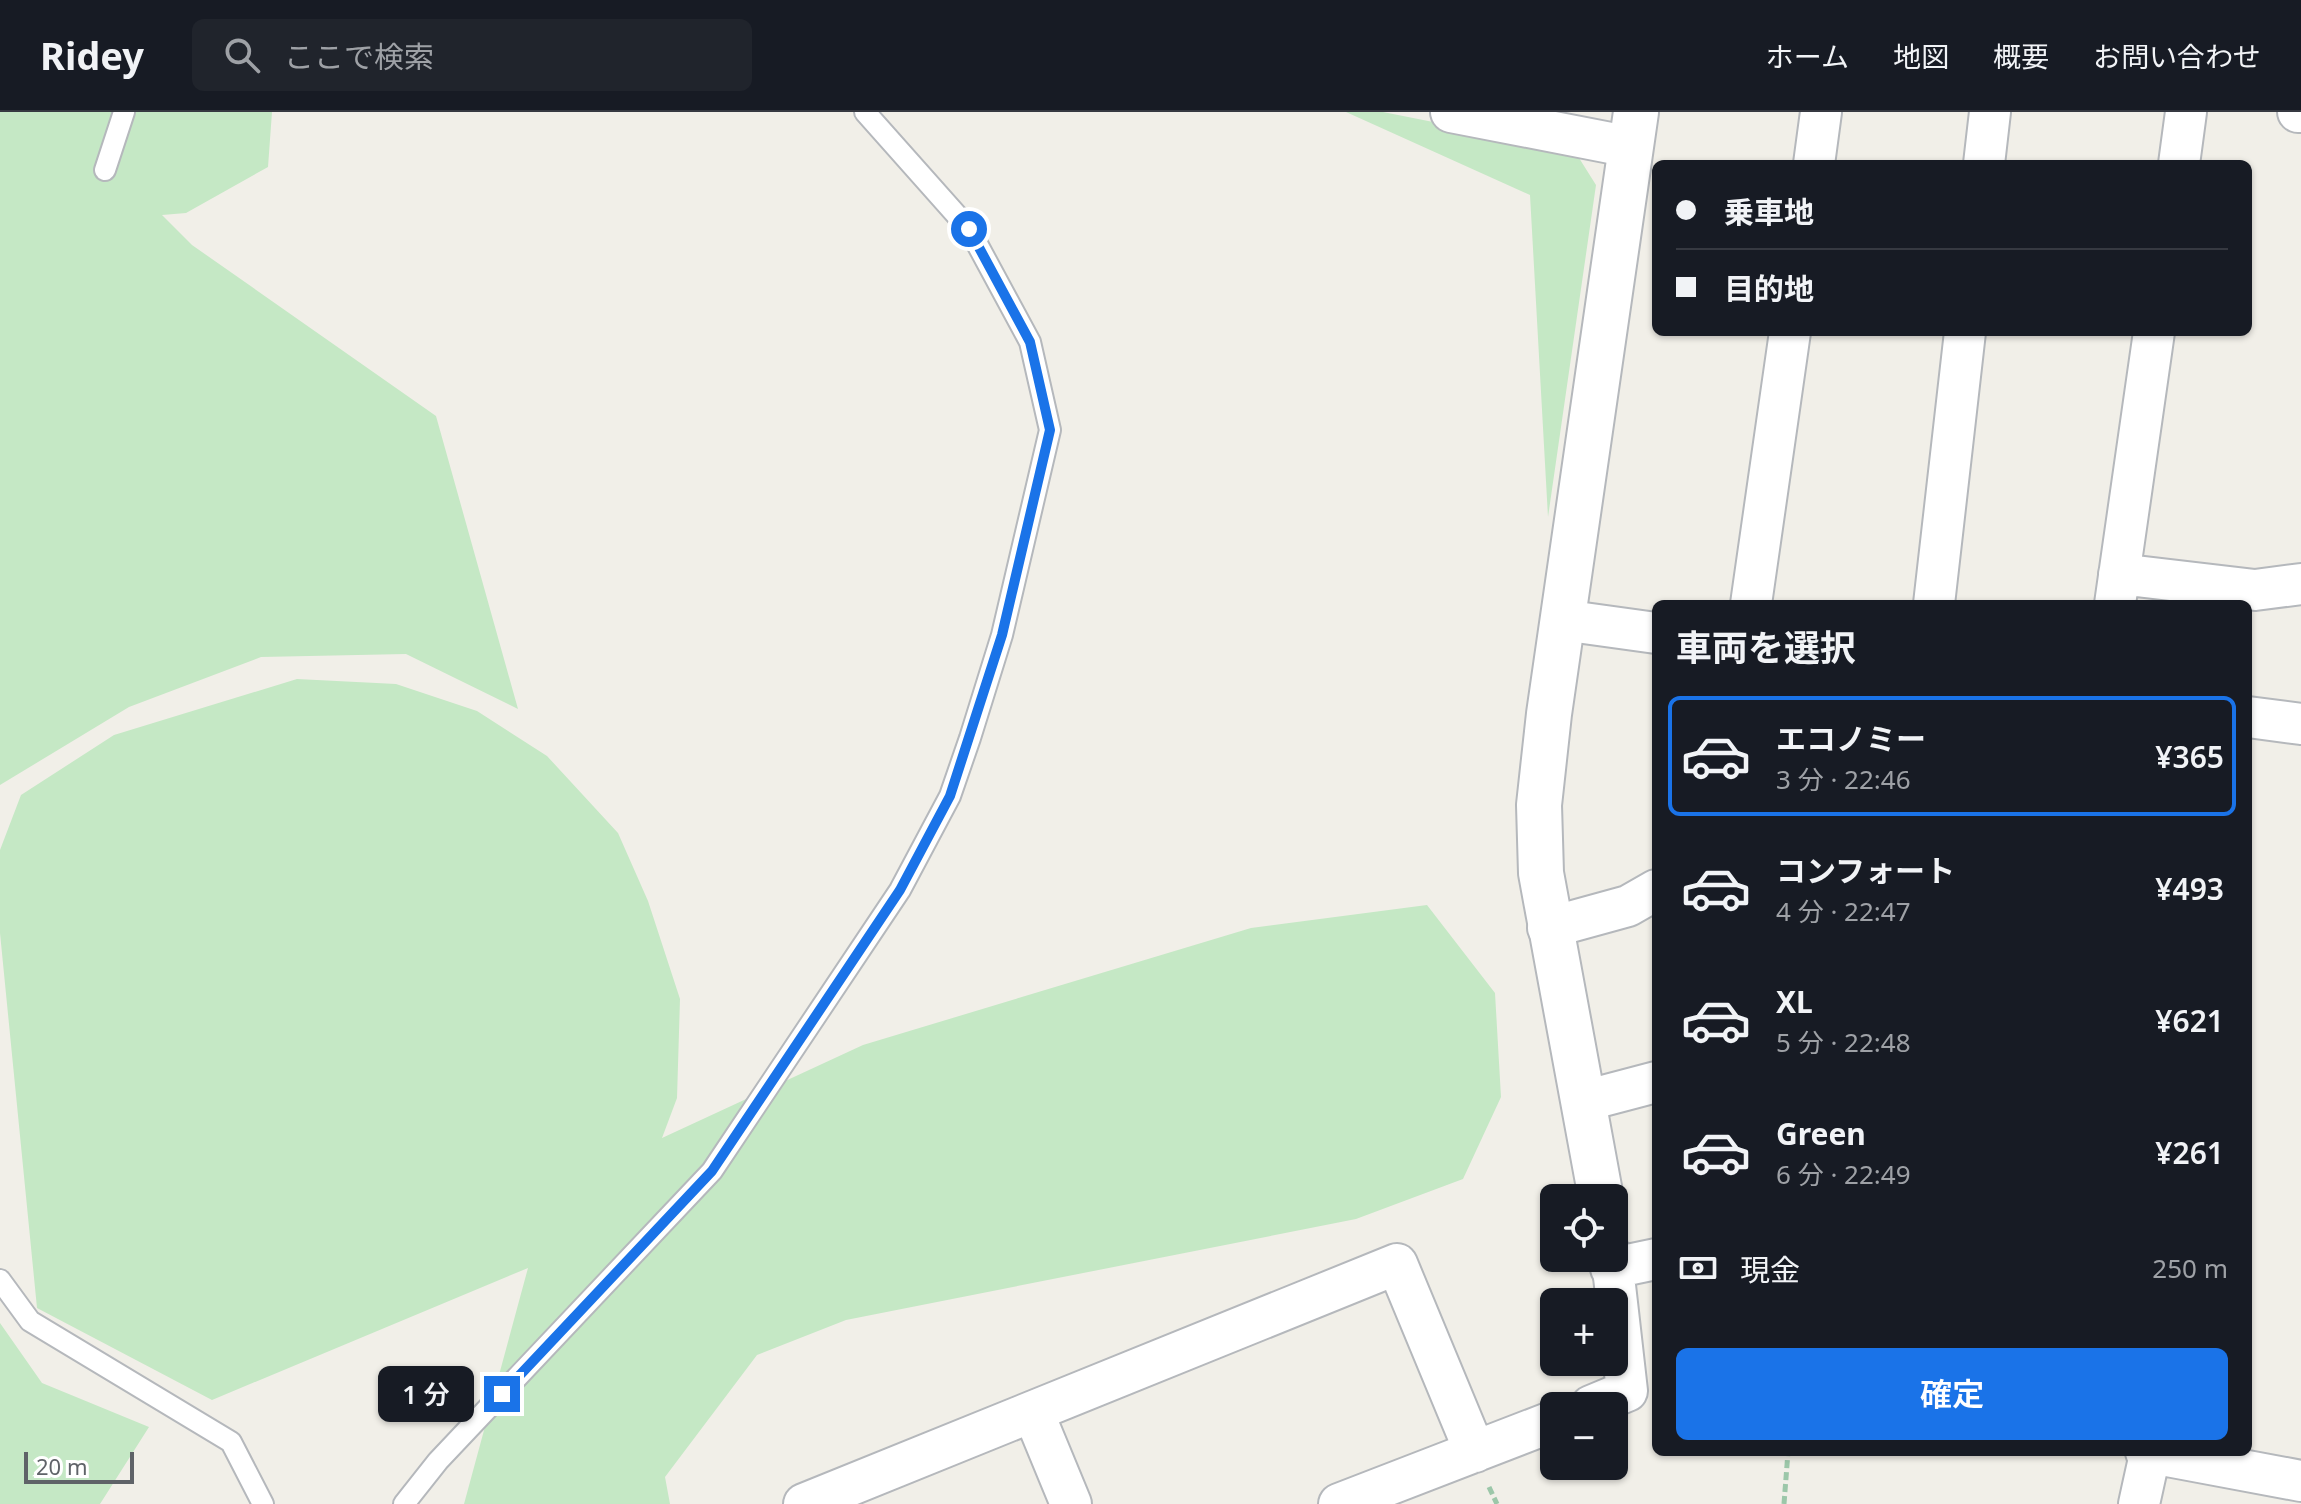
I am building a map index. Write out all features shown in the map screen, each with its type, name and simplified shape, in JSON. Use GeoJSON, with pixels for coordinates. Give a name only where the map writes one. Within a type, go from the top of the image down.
{"type":"FeatureCollection","features":[{"type":"Feature","properties":{"kind":"street"},"geometry":{"type":"LineString","coordinates":[[1451,112],[1633,130],[1562,620],[1539,805],[1541,873],[1548,928],[1599,1184]]}},
{"type":"Feature","properties":{"kind":"street"},"geometry":{"type":"LineString","coordinates":[[1815,160],[1821,112]]}},
{"type":"Feature","properties":{"kind":"street"},"geometry":{"type":"LineString","coordinates":[[1984,160],[1990,112]]}},
{"type":"Feature","properties":{"kind":"street"},"geometry":{"type":"LineString","coordinates":[[2180,160],[2186,112]]}},
{"type":"Feature","properties":{"kind":"street"},"geometry":{"type":"LineString","coordinates":[[1752,600],[1789,336]]}},
{"type":"Feature","properties":{"kind":"street"},"geometry":{"type":"LineString","coordinates":[[1934,600],[1965,336]]}},
{"type":"Feature","properties":{"kind":"street"},"geometry":{"type":"LineString","coordinates":[[2153,336],[2117,589],[2255,590],[2297,579]]}},
{"type":"Feature","properties":{"kind":"street"},"geometry":{"type":"LineString","coordinates":[[1562,620],[1652,632]]}},
{"type":"Feature","properties":{"kind":"street"},"geometry":{"type":"LineString","coordinates":[[2252,718],[2301,724]]}},
{"type":"Feature","properties":{"kind":"street"},"geometry":{"type":"LineString","coordinates":[[1548,928],[1628,906],[1652,892]]}},
{"type":"Feature","properties":{"kind":"street"},"geometry":{"type":"LineString","coordinates":[[1584,1101],[1652,1083]]}},
{"type":"Feature","properties":{"kind":"street"},"geometry":{"type":"LineString","coordinates":[[1628,1262],[1652,1259]]}},
{"type":"Feature","properties":{"kind":"street"},"geometry":{"type":"LineString","coordinates":[[804,1504],[1397,1264],[1481,1468]]}},
{"type":"Feature","properties":{"kind":"street"},"geometry":{"type":"LineString","coordinates":[[1613,1272],[1627,1391],[1625,1392]]}},
{"type":"Feature","properties":{"kind":"street"},"geometry":{"type":"LineString","coordinates":[[1033,1412],[1071,1504]]}},
{"type":"Feature","properties":{"kind":"street"},"geometry":{"type":"LineString","coordinates":[[1339,1504],[1481,1468],[1540,1430]]}},
{"type":"Feature","properties":{"kind":"street"},"geometry":{"type":"LineString","coordinates":[[2139,1504],[2147,1456]]}},
{"type":"Feature","properties":{"kind":"street"},"geometry":{"type":"LineString","coordinates":[[2164,1456],[2301,1481]]}},
{"type":"Feature","properties":{"kind":"lane"},"geometry":{"type":"LineString","coordinates":[[105,170],[124,112]]}},
{"type":"Feature","properties":{"kind":"lane"},"geometry":{"type":"LineString","coordinates":[[404,1504],[438,1461],[712,1171],[900,890],[950,796],[970,738],[1002,635],[1050,430],[1030,342],[969,229],[865,112]]}},
{"type":"Feature","properties":{"kind":"lane"},"geometry":{"type":"LineString","coordinates":[[0,1280],[30,1321],[231,1442],[263,1504]]}},
{"type":"Feature","properties":{"kind":"path"},"geometry":{"type":"LineString","coordinates":[[1784,1504],[1788,1456]]}},
{"type":"Feature","properties":{"kind":"path"},"geometry":{"type":"LineString","coordinates":[[1481,1468],[1497,1504]]}},
{"type":"Feature","properties":{"kind":"green space"},"geometry":{"type":"Polygon","coordinates":[[[0,112],[272,112],[268,167],[186,213],[162,215],[192,245],[436,416],[518,709],[406,654],[261,657],[129,707],[0,785],[0,112]]]}},
{"type":"Feature","properties":{"kind":"green space"},"geometry":{"type":"Polygon","coordinates":[[[1346,112],[1383,112],[1574,150],[1596,185],[1548,517],[1530,195],[1346,112]]]}},
{"type":"Feature","properties":{"kind":"green space"},"geometry":{"type":"Polygon","coordinates":[[[297,679],[396,684],[477,711],[547,756],[618,833],[648,901],[680,999],[677,1098],[662,1138],[863,1045],[1251,928],[1427,905],[1495,993],[1501,1097],[1463,1179],[1356,1219],[846,1320],[757,1355],[665,1477],[670,1504],[464,1504],[528,1268],[212,1400],[37,1308],[0,933],[0,850],[21,795],[114,735],[297,679]]]}},
{"type":"Feature","properties":{"kind":"green space"},"geometry":{"type":"Polygon","coordinates":[[[0,1323],[42,1383],[149,1427],[100,1504],[0,1504],[0,1323]]]}},
{"type":"Feature","properties":{"kind":"route"},"geometry":{"type":"LineString","coordinates":[[502,1394],[712,1171],[900,890],[950,796],[1002,635],[1050,430],[1030,342],[969,229]]}}]}
